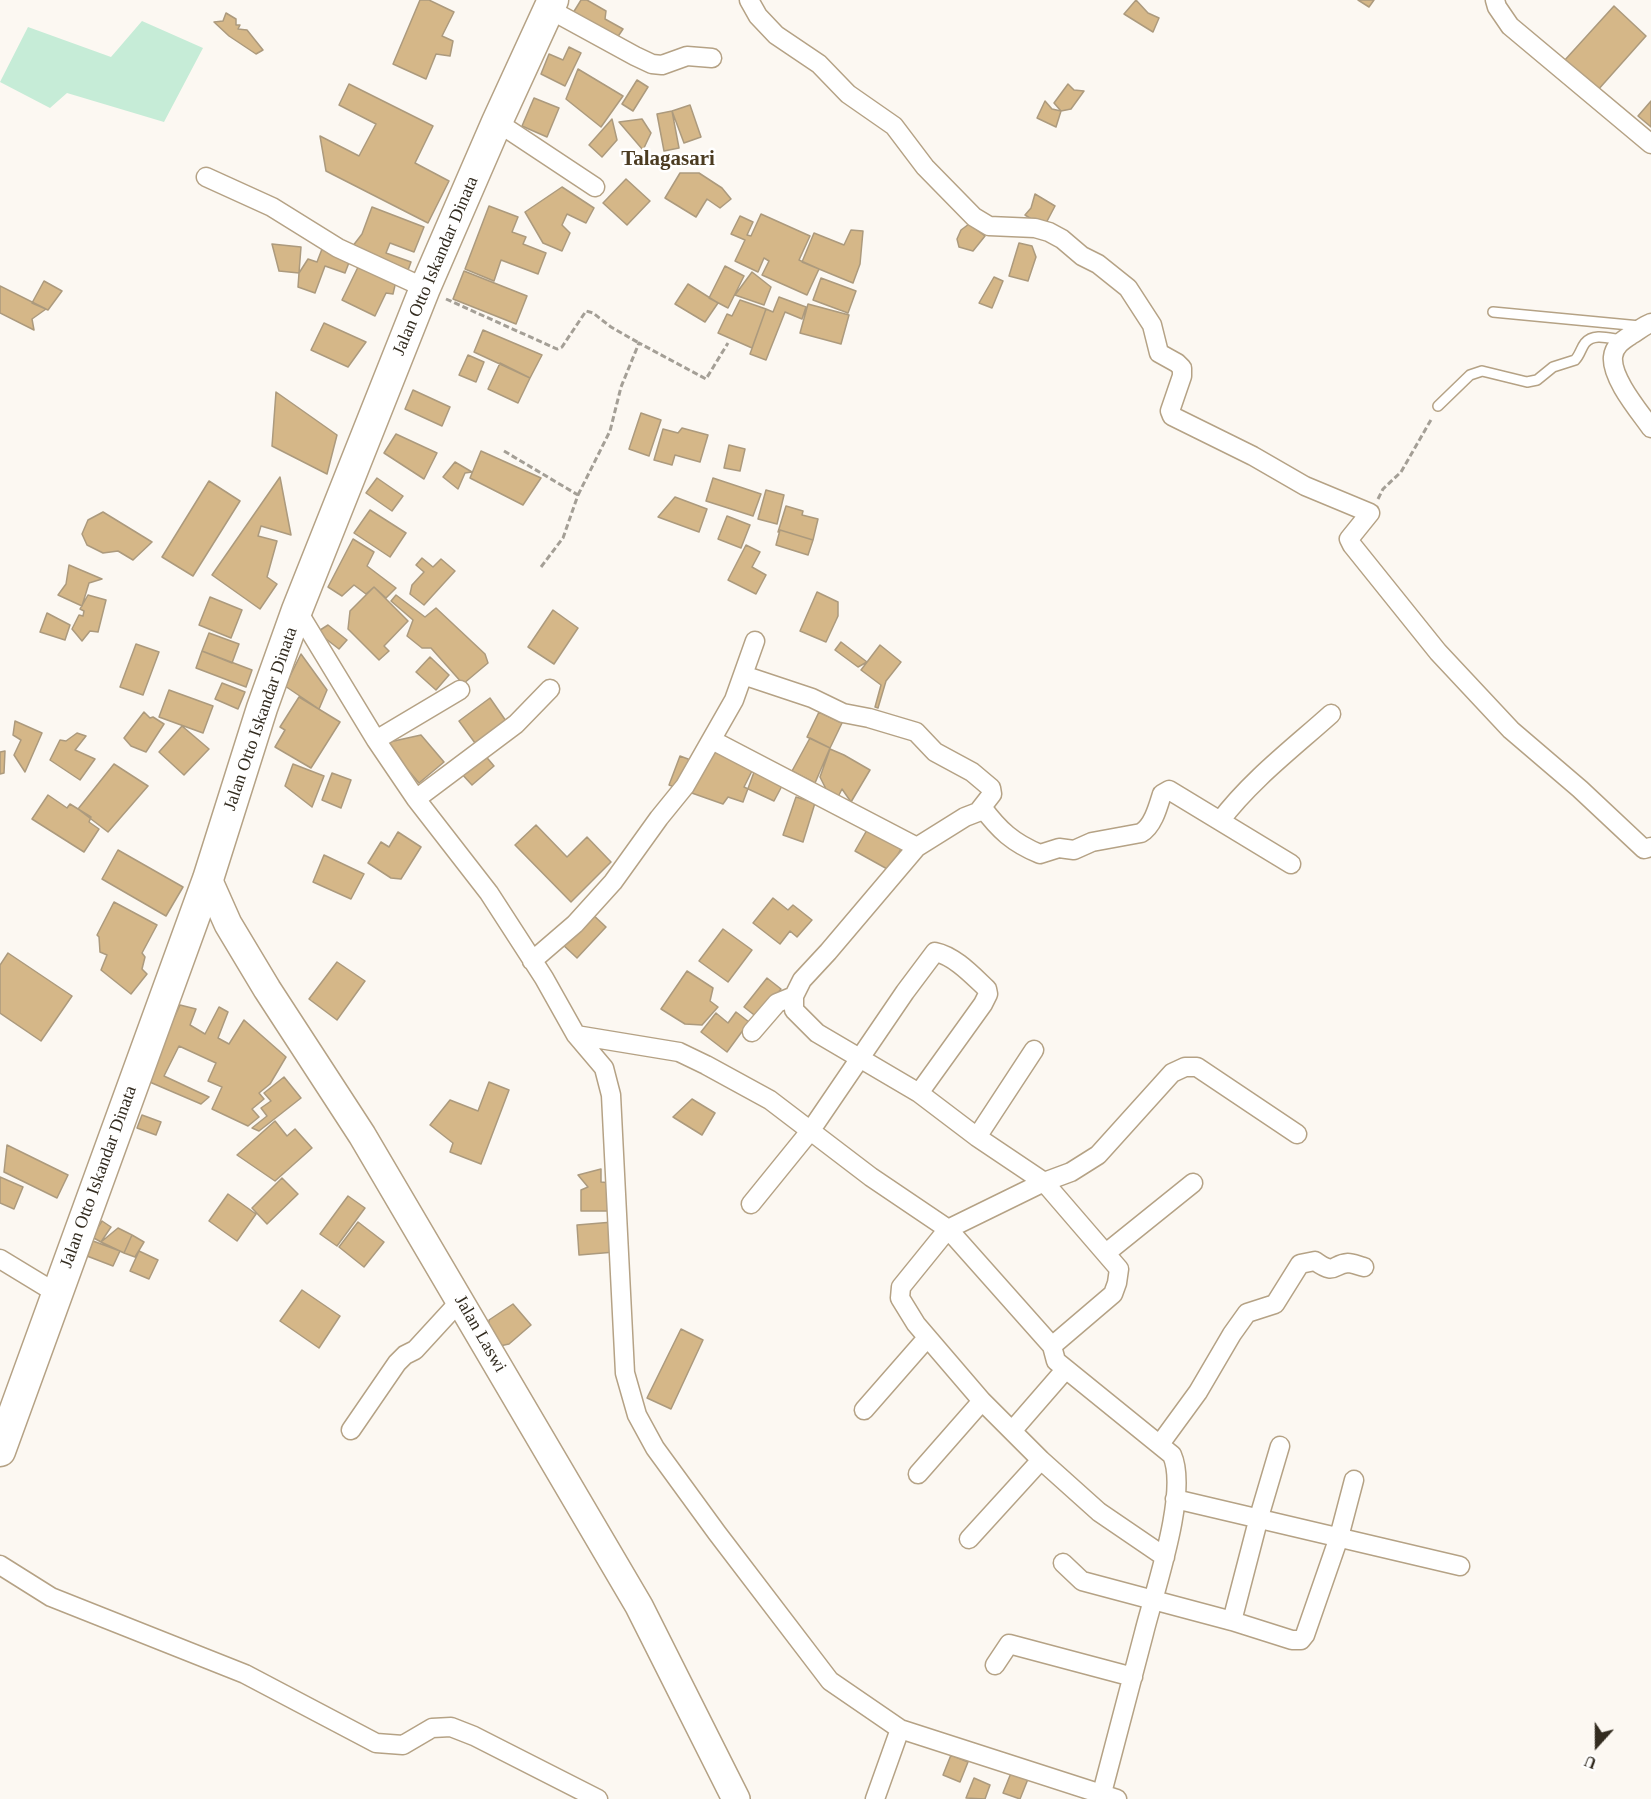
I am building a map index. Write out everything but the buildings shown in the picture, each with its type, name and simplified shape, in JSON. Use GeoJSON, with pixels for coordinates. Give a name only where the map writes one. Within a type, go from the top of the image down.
{"type":"FeatureCollection","features":[{"type":"Feature","properties":{"kind":"main road","name":"Jalan Otto Iskandar Dinata"},"geometry":{"type":"LineString","coordinates":[[0,1450],[5,1419],[56,1293],[208,879],[262,708],[297,610],[425,288],[551,4]]}},
{"type":"Feature","properties":{"kind":"street"},"geometry":{"type":"LineString","coordinates":[[749,0],[758,16],[776,35],[819,64],[848,94],[894,126],[926,167],[974,217],[989,226],[1035,228],[1049,232],[1062,239],[1082,256],[1098,264],[1128,288],[1152,325],[1159,353],[1182,368],[1182,376],[1170,411],[1172,416],[1253,456],[1305,486],[1370,513],[1349,539],[1438,652],[1511,730],[1580,789],[1644,849],[1651,848]]}},
{"type":"Feature","properties":{"kind":"street"},"geometry":{"type":"LineString","coordinates":[[1495,0],[1510,26],[1651,144]]}},
{"type":"Feature","properties":{"kind":"street"},"geometry":{"type":"LineString","coordinates":[[551,4],[634,56],[652,64],[662,66],[687,56],[712,58]]}},
{"type":"Feature","properties":{"kind":"street"},"geometry":{"type":"LineString","coordinates":[[497,122],[595,186]]}},
{"type":"Feature","properties":{"kind":"street"},"geometry":{"type":"LineString","coordinates":[[206,177],[272,207],[338,248],[425,288]]}},
{"type":"Feature","properties":{"kind":"street"},"geometry":{"type":"LineString","coordinates":[[1647,325],[1622,340],[1613,357],[1616,374],[1651,428]]}},
{"type":"Feature","properties":{"kind":"street"},"geometry":{"type":"LineString","coordinates":[[297,610],[376,740],[416,799],[489,893],[544,978],[576,1035],[604,1068],[611,1095],[625,1373],[637,1415],[655,1448],[831,1681],[900,1730],[1109,1796],[1133,1677],[1165,1557],[1175,1499],[1176,1464],[1172,1455],[1056,1361],[1052,1346],[948,1229],[871,1177],[770,1100],[679,1052],[576,1035]]}},
{"type":"Feature","properties":{"kind":"street"},"geometry":{"type":"LineString","coordinates":[[532,961],[575,924],[613,882],[685,786],[734,700],[755,641]]}},
{"type":"Feature","properties":{"kind":"street"},"geometry":{"type":"LineString","coordinates":[[743,675],[812,698],[843,713],[916,732],[935,752],[972,772],[991,788],[992,794],[975,812],[917,847],[802,980],[794,996],[794,1011],[817,1033],[919,1093],[977,1137],[1044,1182],[1119,1269],[1118,1283],[1113,1294],[1052,1346]]}},
{"type":"Feature","properties":{"kind":"street"},"geometry":{"type":"LineString","coordinates":[[416,799],[516,724],[550,689]]}},
{"type":"Feature","properties":{"kind":"street"},"geometry":{"type":"LineString","coordinates":[[376,740],[460,690]]}},
{"type":"Feature","properties":{"kind":"street"},"geometry":{"type":"LineString","coordinates":[[1220,821],[1251,786],[1331,714]]}},
{"type":"Feature","properties":{"kind":"street"},"geometry":{"type":"LineString","coordinates":[[712,740],[917,847]]}},
{"type":"Feature","properties":{"kind":"street"},"geometry":{"type":"LineString","coordinates":[[975,812],[1018,844],[1040,854],[1059,848],[1074,850],[1092,842],[1147,830],[1162,794],[1167,790],[1291,864]]}},
{"type":"Feature","properties":{"kind":"street","name":"Jalan Laswi"},"geometry":{"type":"LineString","coordinates":[[208,879],[228,924],[267,989],[363,1135],[639,1606],[736,1799]]}},
{"type":"Feature","properties":{"kind":"street"},"geometry":{"type":"LineString","coordinates":[[751,1204],[811,1130],[935,952],[958,964],[987,989],[988,993],[983,1004],[919,1093]]}},
{"type":"Feature","properties":{"kind":"street"},"geometry":{"type":"LineString","coordinates":[[752,1032],[777,1003],[794,996]]}},
{"type":"Feature","properties":{"kind":"street"},"geometry":{"type":"LineString","coordinates":[[977,1137],[1034,1050]]}},
{"type":"Feature","properties":{"kind":"street"},"geometry":{"type":"LineString","coordinates":[[1165,1557],[1099,1512],[1041,1460],[982,1401],[927,1338],[900,1298],[901,1287],[948,1229],[1044,1182],[1071,1172],[1098,1155],[1172,1073],[1185,1067],[1197,1067],[1297,1134]]}},
{"type":"Feature","properties":{"kind":"street"},"geometry":{"type":"LineString","coordinates":[[1106,1253],[1193,1183]]}},
{"type":"Feature","properties":{"kind":"street"},"geometry":{"type":"LineString","coordinates":[[0,1259],[56,1293]]}},
{"type":"Feature","properties":{"kind":"street"},"geometry":{"type":"LineString","coordinates":[[1160,1444],[1198,1392],[1232,1334],[1247,1314],[1275,1304],[1300,1264],[1315,1260],[1324,1267],[1335,1268],[1346,1263],[1364,1267]]}},
{"type":"Feature","properties":{"kind":"street"},"geometry":{"type":"LineString","coordinates":[[351,1430],[397,1363],[405,1355],[415,1350],[460,1301]]}},
{"type":"Feature","properties":{"kind":"street"},"geometry":{"type":"LineString","coordinates":[[864,1410],[927,1338]]}},
{"type":"Feature","properties":{"kind":"street"},"geometry":{"type":"LineString","coordinates":[[1012,1431],[1065,1370]]}},
{"type":"Feature","properties":{"kind":"street"},"geometry":{"type":"LineString","coordinates":[[918,1473],[982,1401]]}},
{"type":"Feature","properties":{"kind":"street"},"geometry":{"type":"LineString","coordinates":[[1232,1622],[1280,1446]]}},
{"type":"Feature","properties":{"kind":"street"},"geometry":{"type":"LineString","coordinates":[[969,1539],[1041,1460]]}},
{"type":"Feature","properties":{"kind":"street"},"geometry":{"type":"LineString","coordinates":[[1063,1563],[1082,1581],[1292,1640],[1301,1640],[1305,1635],[1339,1537],[1354,1480]]}},
{"type":"Feature","properties":{"kind":"street"},"geometry":{"type":"LineString","coordinates":[[1175,1499],[1460,1566]]}},
{"type":"Feature","properties":{"kind":"street"},"geometry":{"type":"LineString","coordinates":[[0,1565],[51,1597],[245,1674],[376,1743],[403,1745],[432,1728],[451,1727],[474,1736],[598,1799]]}},
{"type":"Feature","properties":{"kind":"street"},"geometry":{"type":"LineString","coordinates":[[995,1665],[1009,1644],[1133,1677]]}},
{"type":"Feature","properties":{"kind":"street"},"geometry":{"type":"LineString","coordinates":[[875,1799],[900,1730]]}},
{"type":"Feature","properties":{"kind":"lane"},"geometry":{"type":"LineString","coordinates":[[1493,312],[1647,325]]}},
{"type":"Feature","properties":{"kind":"lane"},"geometry":{"type":"LineString","coordinates":[[1438,406],[1470,375],[1482,371],[1527,382],[1537,380],[1553,367],[1575,360],[1585,343],[1592,338],[1622,340]]}},
{"type":"Feature","properties":{"kind":"path"},"geometry":{"type":"LineString","coordinates":[[425,288],[454,304],[557,349],[562,347],[586,311],[706,379],[728,343]]}},
{"type":"Feature","properties":{"kind":"path"},"geometry":{"type":"LineString","coordinates":[[542,567],[563,538],[578,495],[610,431],[621,387],[639,343]]}},
{"type":"Feature","properties":{"kind":"path"},"geometry":{"type":"LineString","coordinates":[[1370,513],[1383,489],[1401,472],[1438,406]]}},
{"type":"Feature","properties":{"kind":"path"},"geometry":{"type":"LineString","coordinates":[[504,451],[578,495]]}},
{"type":"Feature","properties":{"kind":"green space"},"geometry":{"type":"Polygon","coordinates":[[[142,21],[203,48],[164,122],[67,93],[50,108],[0,82],[28,27],[111,57],[142,21]]]}},
{"type":"Feature","properties":{"kind":"district","name":"Talagasari"},"geometry":{"type":"Point","coordinates":[668,160]}}]}
